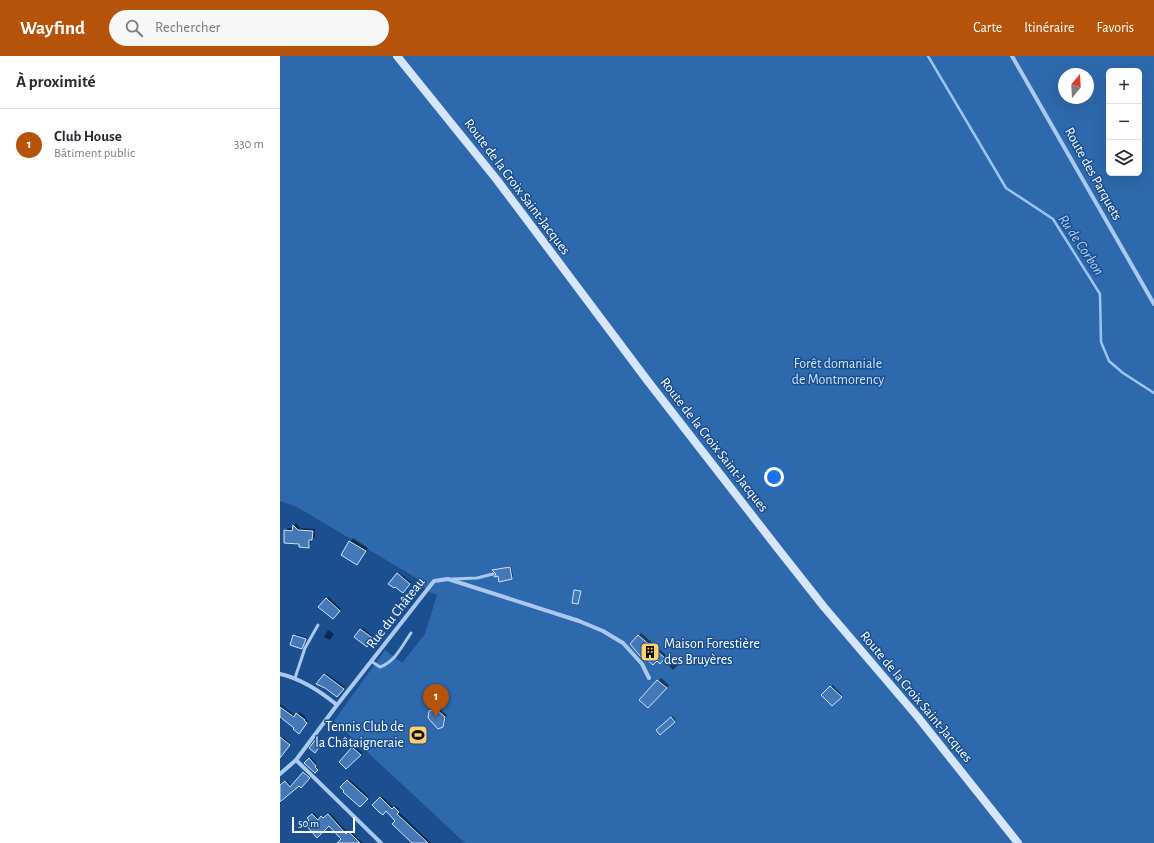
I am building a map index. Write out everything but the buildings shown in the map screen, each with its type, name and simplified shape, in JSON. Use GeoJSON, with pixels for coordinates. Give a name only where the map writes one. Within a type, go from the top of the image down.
{"type":"FeatureCollection","features":[{"type":"Feature","properties":{"kind":"street","name":"Route de la Croix Saint-Jacques"},"geometry":{"type":"LineString","coordinates":[[397,56],[497,180],[646,380],[783,556],[824,607],[917,716],[1018,843]]}},
{"type":"Feature","properties":{"kind":"street","name":"Route des Parquets"},"geometry":{"type":"LineString","coordinates":[[1012,56],[1154,304]]}},
{"type":"Feature","properties":{"kind":"street","name":"Rue du Château"},"geometry":{"type":"LineString","coordinates":[[280,774],[296,760],[434,581],[448,579],[579,621],[602,631],[624,642],[642,664],[649,678]]}},
{"type":"Feature","properties":{"kind":"street"},"geometry":{"type":"LineString","coordinates":[[280,674],[295,678],[322,692],[337,705]]}},
{"type":"Feature","properties":{"kind":"street"},"geometry":{"type":"LineString","coordinates":[[296,760],[381,843]]}},
{"type":"Feature","properties":{"kind":"lane"},"geometry":{"type":"LineString","coordinates":[[448,579],[477,578],[493,574]]}},
{"type":"Feature","properties":{"kind":"lane"},"geometry":{"type":"LineString","coordinates":[[295,678],[306,648],[318,625]]}},
{"type":"Feature","properties":{"kind":"lane"},"geometry":{"type":"LineString","coordinates":[[371,661],[380,667],[386,665],[393,659],[411,633]]}},
{"type":"Feature","properties":{"kind":"green space","name":"Forêt domaniale de Montmorency"},"geometry":{"type":"Polygon","coordinates":[[[280,56],[1154,56],[1154,843],[465,843],[334,721],[385,650],[402,663],[425,634],[437,595],[427,591],[418,579],[297,507],[280,501],[280,56]]]}},
{"type":"Feature","properties":{"kind":"waterway","name":"Ru de Corbon"},"geometry":{"type":"LineString","coordinates":[[928,56],[1006,188],[1053,219],[1100,294],[1101,342],[1109,361],[1123,373],[1154,393]]}},
{"type":"Feature","properties":{"kind":"place","name":"Maison Forestière des Bruyères"},"geometry":{"type":"Point","coordinates":[650,652]}},
{"type":"Feature","properties":{"kind":"place","name":"Club House"},"geometry":{"type":"Point","coordinates":[436,717]}},
{"type":"Feature","properties":{"kind":"place","name":"Tennis Club de la Châtaigneraie"},"geometry":{"type":"Point","coordinates":[418,735]}}]}
